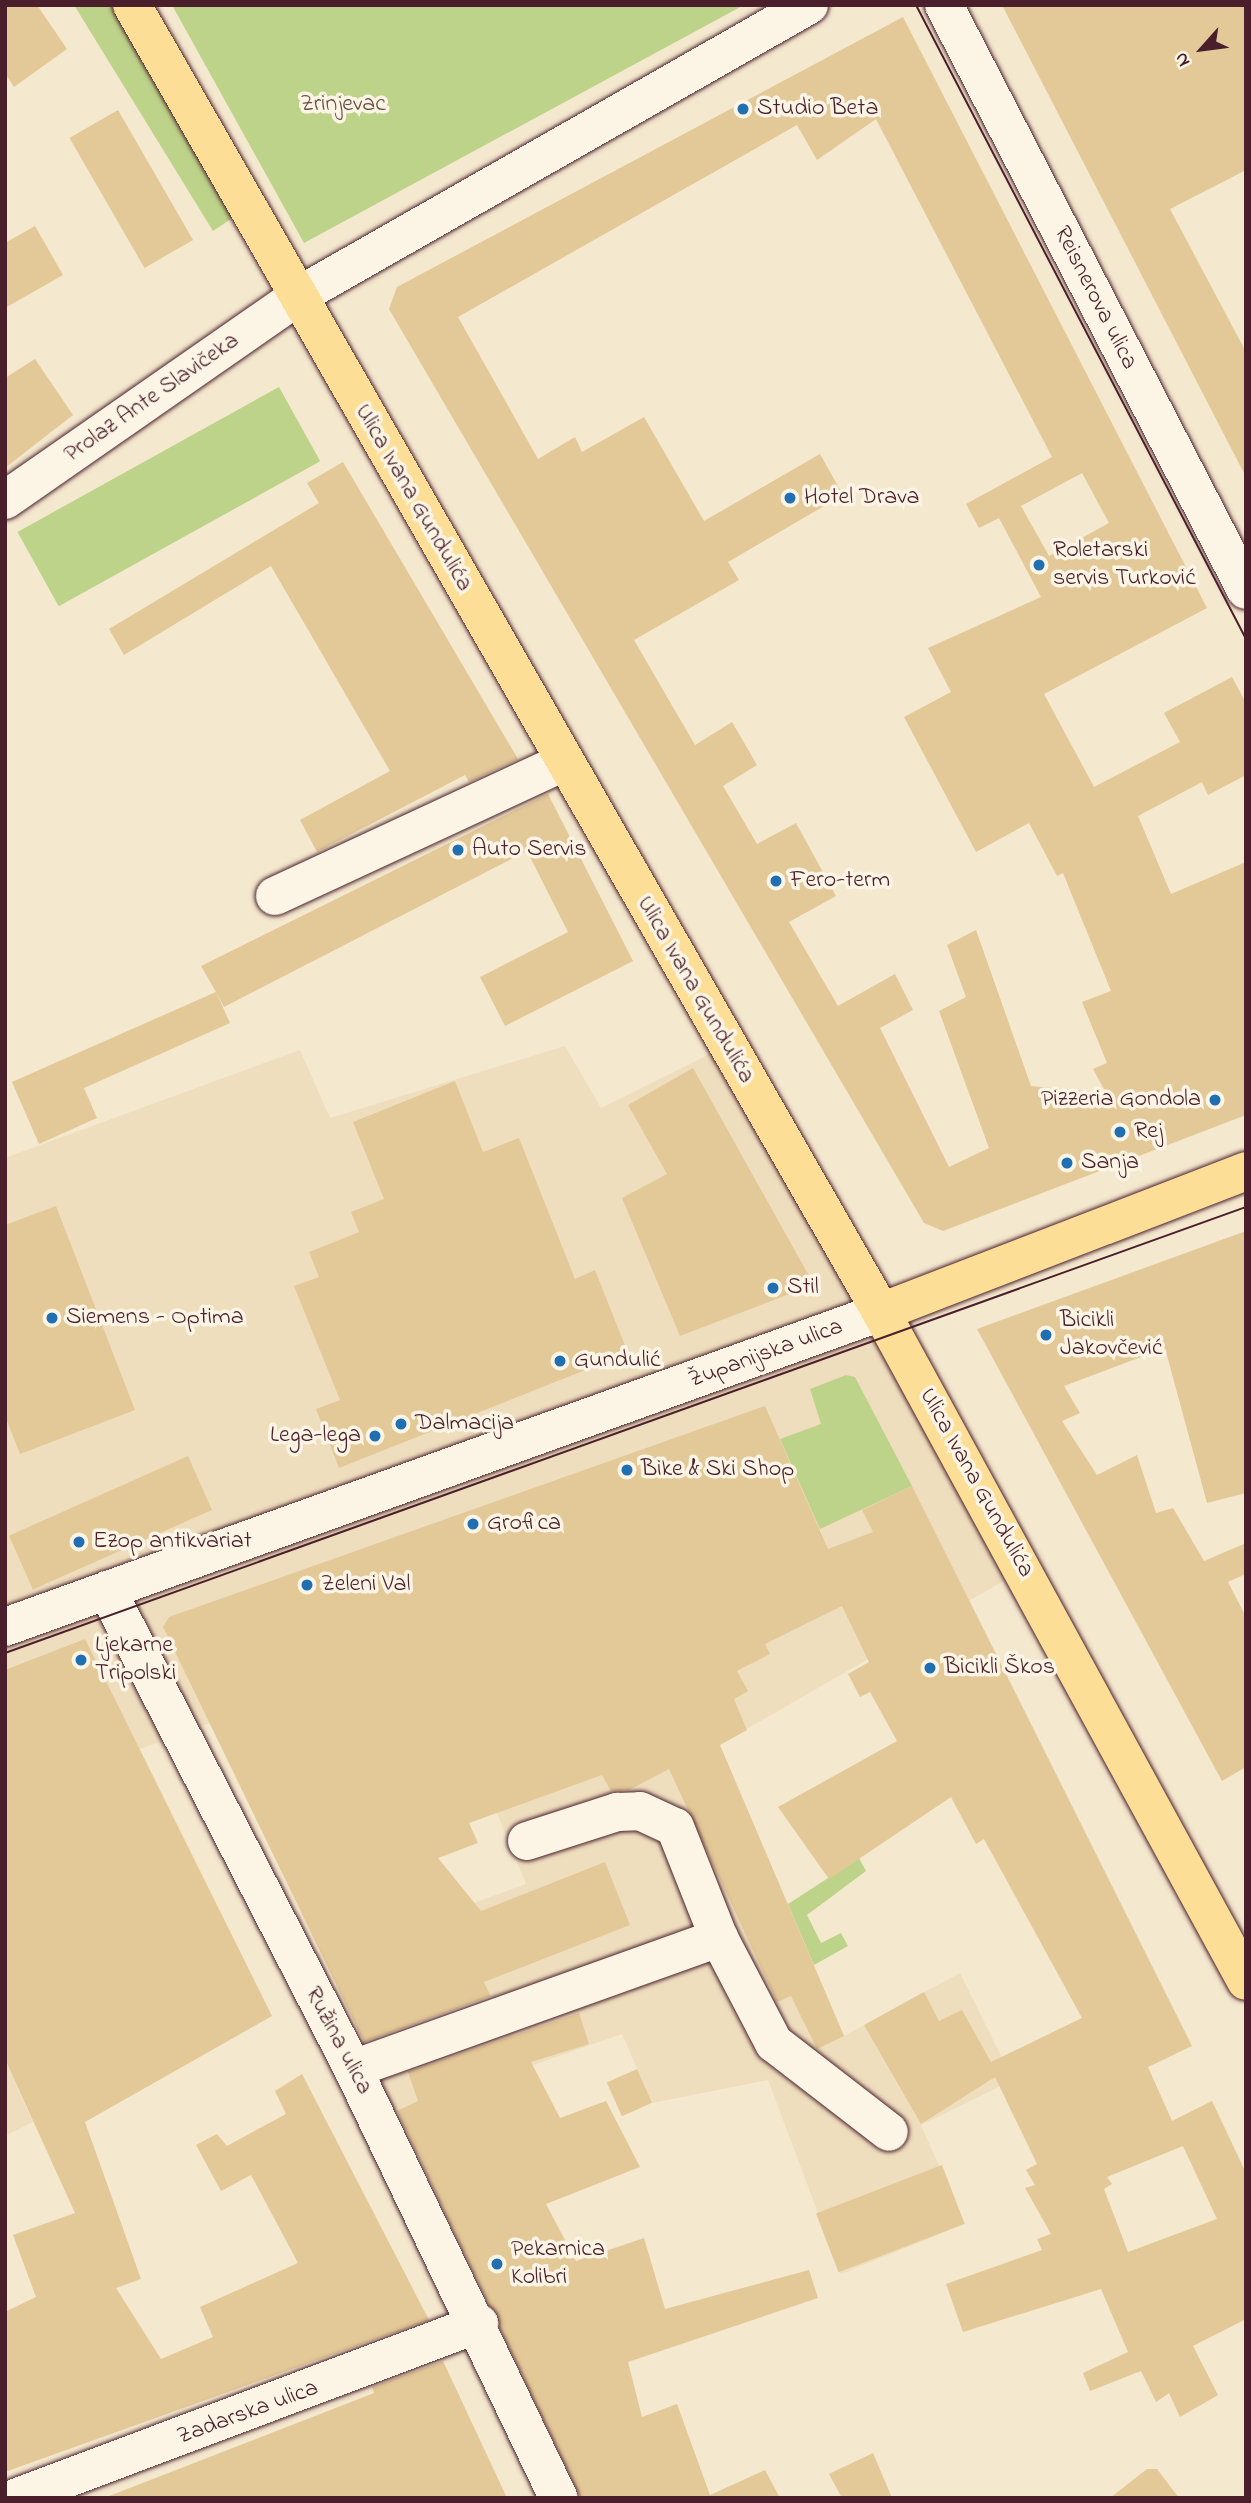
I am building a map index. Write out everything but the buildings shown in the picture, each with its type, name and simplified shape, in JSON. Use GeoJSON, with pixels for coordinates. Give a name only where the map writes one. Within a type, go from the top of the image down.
{"type":"FeatureCollection","features":[{"type":"Feature","properties":{"kind":"main road","name":"Ulica Ivana Gundulića"},"geometry":{"type":"LineString","coordinates":[[132,5],[881,1312],[1246,1981]]}},
{"type":"Feature","properties":{"kind":"main road","name":"Županijska ulica"},"geometry":{"type":"LineString","coordinates":[[881,1312],[1246,1171]]}},
{"type":"Feature","properties":{"kind":"street"},"geometry":{"type":"LineString","coordinates":[[298,296],[809,5]]}},
{"type":"Feature","properties":{"kind":"street","name":"Reisnerova ulica"},"geometry":{"type":"LineString","coordinates":[[944,5],[1246,590]]}},
{"type":"Feature","properties":{"kind":"street","name":"Prolaz Ante Slavičeka"},"geometry":{"type":"LineString","coordinates":[[5,500],[298,296]]}},
{"type":"Feature","properties":{"kind":"street"},"geometry":{"type":"LineString","coordinates":[[275,896],[564,762]]}},
{"type":"Feature","properties":{"kind":"street","name":"Županijska ulica"},"geometry":{"type":"LineString","coordinates":[[5,1627],[881,1312]]}},
{"type":"Feature","properties":{"kind":"street","name":"Ružina ulica"},"geometry":{"type":"LineString","coordinates":[[107,1590],[353,2068],[479,2324],[559,2498]]}},
{"type":"Feature","properties":{"kind":"street"},"geometry":{"type":"LineString","coordinates":[[527,1841],[617,1812],[661,1816],[675,1826],[719,1938],[774,2043],[889,2132]]}},
{"type":"Feature","properties":{"kind":"street"},"geometry":{"type":"LineString","coordinates":[[353,2068],[719,1938]]}},
{"type":"Feature","properties":{"kind":"street","name":"Zadarska ulica"},"geometry":{"type":"LineString","coordinates":[[15,2498],[479,2324]]}},
{"type":"Feature","properties":{"kind":"shaded area"},"geometry":{"type":"Polygon","coordinates":[[[565,1046],[601,1108],[712,1053],[1012,1576],[719,1745],[844,2036],[960,1973],[1013,2080],[921,2125],[965,2224],[841,2274],[768,2080],[652,2103],[622,2034],[394,2113],[365,2048],[494,2002],[462,1934],[484,1926],[474,1903],[526,1884],[496,1811],[533,1635],[204,1725],[5,1800],[5,1158],[300,1050],[330,1118],[565,1046]]]}},
{"type":"Feature","properties":{"kind":"shaded area"},"geometry":{"type":"Polygon","coordinates":[[[5,2060],[33,2122],[5,2136],[5,2060]]]}},
{"type":"Feature","properties":{"kind":"green space"},"geometry":{"type":"Polygon","coordinates":[[[74,5],[120,5],[240,213],[213,231],[74,5]]]}},
{"type":"Feature","properties":{"kind":"green space","name":"Zrinjevac"},"geometry":{"type":"Polygon","coordinates":[[[172,5],[744,5],[304,243],[172,5]]]}},
{"type":"Feature","properties":{"kind":"green space"},"geometry":{"type":"Polygon","coordinates":[[[279,387],[320,461],[59,606],[17,532],[279,387]]]}},
{"type":"Feature","properties":{"kind":"green space"},"geometry":{"type":"Polygon","coordinates":[[[846,1375],[855,1377],[912,1486],[820,1529],[780,1439],[821,1424],[810,1389],[846,1375]]]}},
{"type":"Feature","properties":{"kind":"green space"},"geometry":{"type":"Polygon","coordinates":[[[859,1858],[866,1871],[807,1915],[821,1943],[841,1933],[848,1946],[814,1965],[788,1904],[859,1858]]]}},
{"type":"Feature","properties":{"kind":"tram line"},"geometry":{"type":"LineString","coordinates":[[916,5],[1246,639]]}},
{"type":"Feature","properties":{"kind":"tram line"},"geometry":{"type":"LineString","coordinates":[[5,1653],[1246,1207]]}},
{"type":"Feature","properties":{"kind":"place","name":"Studio Beta"},"geometry":{"type":"Point","coordinates":[743,109]}},
{"type":"Feature","properties":{"kind":"place","name":"Hotel Drava"},"geometry":{"type":"Point","coordinates":[790,498]}},
{"type":"Feature","properties":{"kind":"place","name":"Roletarski servis Turković"},"geometry":{"type":"Point","coordinates":[1039,565]}},
{"type":"Feature","properties":{"kind":"place","name":"Auto Servis"},"geometry":{"type":"Point","coordinates":[458,850]}},
{"type":"Feature","properties":{"kind":"place","name":"Fero-term"},"geometry":{"type":"Point","coordinates":[776,881]}},
{"type":"Feature","properties":{"kind":"place","name":"Pizzeria Gondola"},"geometry":{"type":"Point","coordinates":[1215,1100]}},
{"type":"Feature","properties":{"kind":"place","name":"Rej"},"geometry":{"type":"Point","coordinates":[1120,1132]}},
{"type":"Feature","properties":{"kind":"place","name":"Sanja"},"geometry":{"type":"Point","coordinates":[1067,1163]}},
{"type":"Feature","properties":{"kind":"place","name":"Stil"},"geometry":{"type":"Point","coordinates":[773,1288]}},
{"type":"Feature","properties":{"kind":"place","name":"Siemens - Optima"},"geometry":{"type":"Point","coordinates":[52,1318]}},
{"type":"Feature","properties":{"kind":"place","name":"Bicikli Jakovčević"},"geometry":{"type":"Point","coordinates":[1046,1335]}},
{"type":"Feature","properties":{"kind":"place","name":"Gundulić"},"geometry":{"type":"Point","coordinates":[560,1361]}},
{"type":"Feature","properties":{"kind":"place","name":"Dalmacija"},"geometry":{"type":"Point","coordinates":[401,1424]}},
{"type":"Feature","properties":{"kind":"place","name":"Lega-lega"},"geometry":{"type":"Point","coordinates":[375,1436]}},
{"type":"Feature","properties":{"kind":"place","name":"Bike & Ski Shop"},"geometry":{"type":"Point","coordinates":[627,1470]}},
{"type":"Feature","properties":{"kind":"place","name":"Grofica"},"geometry":{"type":"Point","coordinates":[473,1524]}},
{"type":"Feature","properties":{"kind":"place","name":"Ezop antikvariat"},"geometry":{"type":"Point","coordinates":[79,1542]}},
{"type":"Feature","properties":{"kind":"place","name":"Zeleni Val"},"geometry":{"type":"Point","coordinates":[307,1585]}},
{"type":"Feature","properties":{"kind":"place","name":"Ljekarne Tripolski"},"geometry":{"type":"Point","coordinates":[81,1660]}},
{"type":"Feature","properties":{"kind":"place","name":"Bicikli Škos"},"geometry":{"type":"Point","coordinates":[930,1668]}},
{"type":"Feature","properties":{"kind":"place","name":"Pekarnica Kolibri"},"geometry":{"type":"Point","coordinates":[497,2264]}}]}
